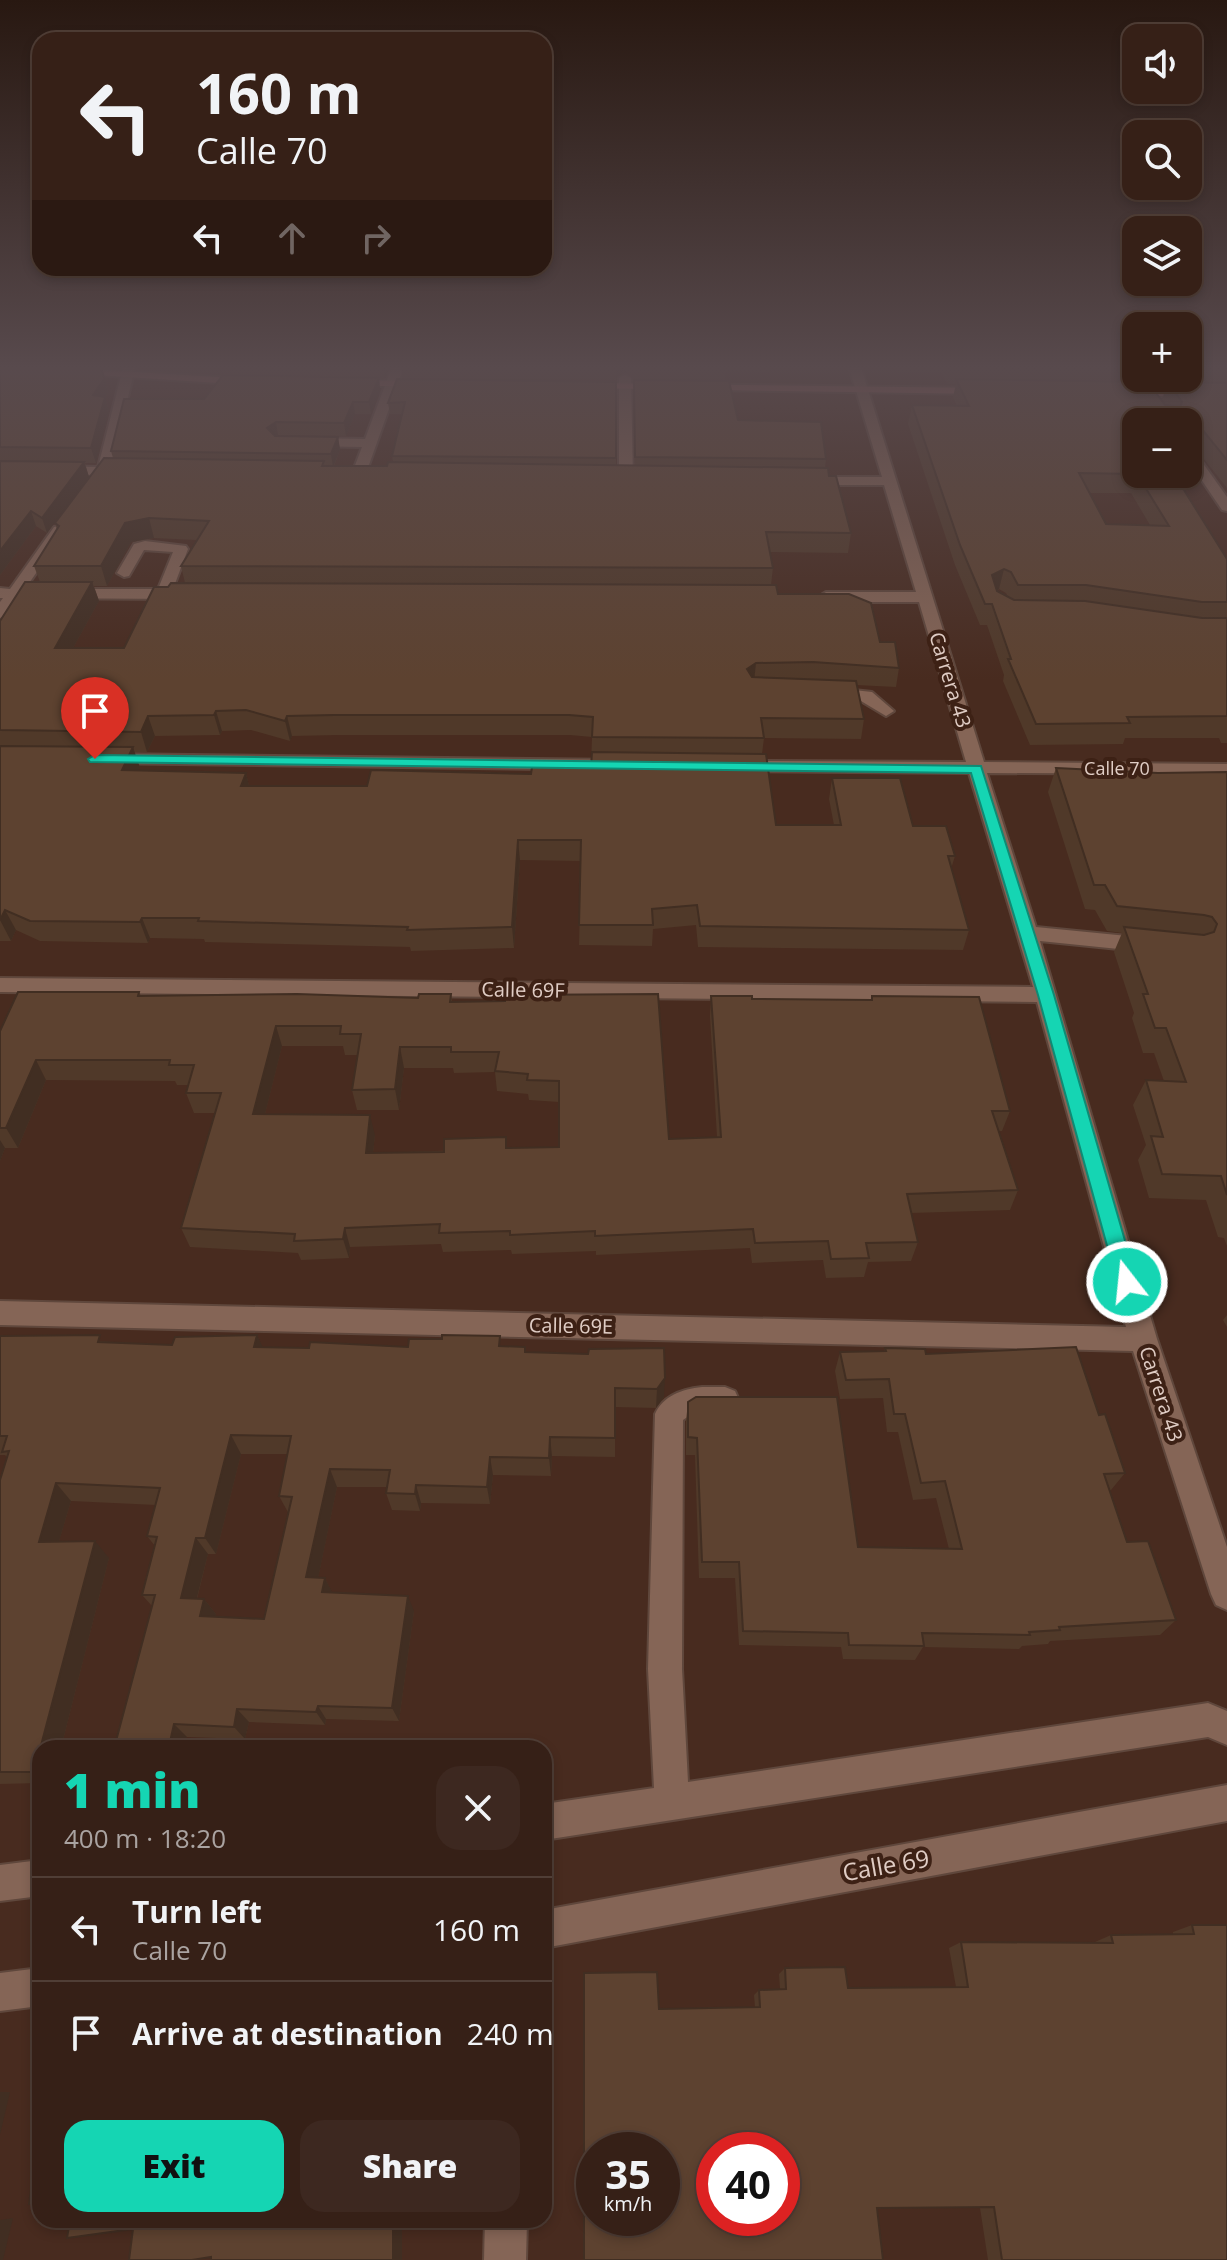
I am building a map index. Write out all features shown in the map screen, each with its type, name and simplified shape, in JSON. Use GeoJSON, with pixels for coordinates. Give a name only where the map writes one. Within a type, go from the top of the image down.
{"type":"FeatureCollection","features":[{"type":"Feature","properties":{"kind":"street"},"geometry":{"type":"LineString","coordinates":[[16,469],[135,473]]}},
{"type":"Feature","properties":{"kind":"street"},"geometry":{"type":"LineString","coordinates":[[358,476],[361,469]]}},
{"type":"Feature","properties":{"kind":"street"},"geometry":{"type":"LineString","coordinates":[[626,469],[626,479]]}},
{"type":"Feature","properties":{"kind":"street","name":"Carrera 43"},"geometry":{"type":"LineString","coordinates":[[885,469],[1046,995],[1143,1339],[1227,1594]]}},
{"type":"Feature","properties":{"kind":"street"},"geometry":{"type":"LineString","coordinates":[[1202,471],[1227,507]]}},
{"type":"Feature","properties":{"kind":"street"},"geometry":{"type":"LineString","coordinates":[[85,496],[103,472]]}},
{"type":"Feature","properties":{"kind":"street"},"geometry":{"type":"LineString","coordinates":[[342,476],[374,477]]}},
{"type":"Feature","properties":{"kind":"street"},"geometry":{"type":"LineString","coordinates":[[610,479],[641,479]]}},
{"type":"Feature","properties":{"kind":"street"},"geometry":{"type":"LineString","coordinates":[[797,480],[888,481]]}},
{"type":"Feature","properties":{"kind":"street"},"geometry":{"type":"LineString","coordinates":[[0,613],[6,593],[67,520]]}},
{"type":"Feature","properties":{"kind":"street"},"geometry":{"type":"LineString","coordinates":[[124,573],[139,547],[181,549],[164,594]]}},
{"type":"Feature","properties":{"kind":"street"},"geometry":{"type":"LineString","coordinates":[[6,593],[195,594]]}},
{"type":"Feature","properties":{"kind":"street"},"geometry":{"type":"LineString","coordinates":[[805,597],[923,597]]}},
{"type":"Feature","properties":{"kind":"street"},"geometry":{"type":"LineString","coordinates":[[812,692],[866,696],[886,711]]}},
{"type":"Feature","properties":{"kind":"street"},"geometry":{"type":"LineString","coordinates":[[95,759],[646,765]]}},
{"type":"Feature","properties":{"kind":"street","name":"Calle 70"},"geometry":{"type":"LineString","coordinates":[[709,766],[1227,769]]}},
{"type":"Feature","properties":{"kind":"street"},"geometry":{"type":"LineString","coordinates":[[1027,933],[1162,947]]}},
{"type":"Feature","properties":{"kind":"street","name":"Calle 69F"},"geometry":{"type":"LineString","coordinates":[[0,985],[1046,995]]}},
{"type":"Feature","properties":{"kind":"street","name":"Calle 69E"},"geometry":{"type":"LineString","coordinates":[[0,1313],[1143,1339]]}},
{"type":"Feature","properties":{"kind":"street"},"geometry":{"type":"LineString","coordinates":[[672,1803],[665,1669],[669,1414],[678,1405],[692,1399],[756,1400]]}},
{"type":"Feature","properties":{"kind":"street"},"geometry":{"type":"LineString","coordinates":[[552,1821],[1208,1720],[1227,1728]]}},
{"type":"Feature","properties":{"kind":"street","name":"Calle 69"},"geometry":{"type":"LineString","coordinates":[[552,1928],[1227,1803]]}},
{"type":"Feature","properties":{"kind":"street"},"geometry":{"type":"LineString","coordinates":[[0,1883],[32,1879]]}},
{"type":"Feature","properties":{"kind":"street"},"geometry":{"type":"LineString","coordinates":[[0,1992],[32,1988]]}},
{"type":"Feature","properties":{"kind":"street"},"geometry":{"type":"LineString","coordinates":[[505,2260],[506,2228]]}},
{"type":"Feature","properties":{"kind":"building"},"geometry":{"type":"Polygon","coordinates":[[[0,469],[78,469],[42,518],[31,511],[0,551],[0,469]]]}},
{"type":"Feature","properties":{"kind":"building"},"geometry":{"type":"Polygon","coordinates":[[[95,469],[828,469],[829,476],[836,476],[851,533],[766,532],[773,568],[181,566],[209,521],[149,518],[125,523],[101,566],[34,566],[59,526],[55,523],[95,469]]]}},
{"type":"Feature","properties":{"kind":"building"},"geometry":{"type":"Polygon","coordinates":[[[934,469],[1122,469],[1122,474],[1079,473],[1106,524],[1169,526],[1146,488],[1183,488],[1227,559],[1227,602],[1202,602],[1086,585],[1018,585],[1011,572],[1004,569],[992,575],[997,591],[1014,600],[1085,601],[1202,618],[1227,618],[1227,716],[1127,717],[1130,723],[1036,724],[1008,659],[1011,659],[992,604],[985,604],[960,545],[934,469]]]}},
{"type":"Feature","properties":{"kind":"building"},"geometry":{"type":"Polygon","coordinates":[[[25,582],[92,582],[55,648],[124,648],[154,587],[168,587],[171,583],[776,585],[778,594],[849,594],[871,603],[880,642],[895,642],[899,668],[813,662],[756,663],[747,669],[752,677],[856,681],[864,719],[761,718],[764,738],[592,737],[593,717],[569,715],[334,715],[287,716],[285,721],[246,710],[216,711],[214,715],[148,716],[141,732],[0,730],[0,621],[25,582]]]}},
{"type":"Feature","properties":{"kind":"building"},"geometry":{"type":"Polygon","coordinates":[[[0,746],[133,747],[122,770],[246,773],[241,786],[367,786],[371,770],[531,774],[532,767],[591,767],[592,752],[766,754],[776,825],[841,825],[832,778],[900,778],[913,826],[946,826],[955,856],[948,856],[969,930],[700,926],[697,905],[652,909],[653,925],[579,925],[581,840],[518,840],[512,927],[407,930],[408,927],[198,921],[199,918],[142,918],[140,922],[30,921],[5,910],[0,920],[0,746]]]}},
{"type":"Feature","properties":{"kind":"building"},"geometry":{"type":"Polygon","coordinates":[[[1056,768],[1158,773],[1227,772],[1227,1195],[1221,1176],[1162,1174],[1151,1136],[1163,1137],[1146,1080],[1186,1082],[1166,1028],[1155,1028],[1143,994],[1148,994],[1124,927],[1204,935],[1214,932],[1217,924],[1212,917],[1204,915],[1117,906],[1105,885],[1094,885],[1056,768]]]}},
{"type":"Feature","properties":{"kind":"building"},"geometry":{"type":"Polygon","coordinates":[[[18,992],[418,998],[419,994],[451,994],[450,1002],[505,1001],[505,995],[658,994],[669,1139],[721,1137],[711,996],[872,1000],[872,996],[979,997],[1010,1111],[992,1111],[1018,1190],[907,1194],[918,1242],[866,1243],[869,1258],[831,1259],[828,1241],[755,1243],[753,1229],[595,1236],[595,1231],[510,1235],[510,1231],[439,1233],[440,1224],[345,1228],[343,1239],[294,1241],[295,1234],[181,1228],[221,1093],[186,1093],[194,1065],[169,1065],[170,1060],[36,1060],[6,1128],[0,1128],[0,1031],[18,992]],[[276,1026],[253,1114],[370,1115],[366,1153],[444,1152],[444,1139],[506,1137],[506,1148],[559,1147],[559,1081],[527,1080],[528,1074],[495,1071],[499,1052],[451,1052],[451,1047],[400,1047],[395,1089],[352,1090],[361,1034],[340,1034],[341,1026],[276,1026]]]}},
{"type":"Feature","properties":{"kind":"building"},"geometry":{"type":"Polygon","coordinates":[[[100,1335],[98,1342],[172,1345],[175,1337],[257,1335],[254,1347],[309,1348],[310,1342],[408,1347],[409,1339],[442,1339],[442,1335],[500,1336],[499,1346],[525,1347],[525,1352],[588,1354],[589,1349],[664,1348],[665,1378],[657,1389],[615,1388],[615,1438],[550,1437],[549,1458],[490,1457],[487,1487],[416,1485],[415,1494],[386,1493],[390,1470],[330,1469],[306,1577],[325,1578],[322,1592],[408,1596],[392,1708],[318,1706],[316,1712],[237,1709],[234,1727],[174,1724],[170,1740],[116,1740],[155,1595],[142,1595],[157,1537],[147,1536],[160,1488],[56,1483],[39,1542],[95,1541],[42,1740],[32,1740],[32,1772],[0,1772],[0,1480],[9,1451],[2,1452],[7,1436],[0,1436],[0,1336],[100,1335]],[[231,1435],[205,1538],[196,1538],[181,1598],[204,1599],[200,1616],[264,1619],[292,1497],[279,1496],[291,1436],[231,1435]]]}},
{"type":"Feature","properties":{"kind":"building"},"geometry":{"type":"Polygon","coordinates":[[[1076,1347],[1099,1415],[1105,1414],[1125,1473],[1104,1474],[1127,1542],[1148,1541],[1176,1620],[1059,1627],[1060,1630],[1029,1632],[1030,1635],[922,1633],[924,1646],[849,1645],[848,1633],[743,1631],[739,1562],[702,1562],[697,1438],[688,1437],[688,1402],[696,1397],[837,1397],[858,1547],[962,1549],[945,1481],[921,1483],[905,1414],[894,1414],[889,1379],[846,1380],[840,1352],[886,1351],[885,1348],[925,1349],[926,1354],[1076,1347]]]}},
{"type":"Feature","properties":{"kind":"building"},"geometry":{"type":"Polygon","coordinates":[[[1192,1925],[1227,1925],[1227,2260],[1002,2260],[994,2207],[877,2208],[883,2260],[584,2260],[584,2236],[680,2236],[680,2132],[584,2132],[584,1973],[657,1972],[659,2009],[760,2007],[759,1990],[786,1989],[785,1968],[845,1967],[848,1988],[968,1987],[961,1942],[1113,1943],[1111,1935],[1194,1934],[1192,1925]]]}},
{"type":"Feature","properties":{"kind":"building"},"geometry":{"type":"Polygon","coordinates":[[[69,2228],[393,2228],[393,2260],[211,2260],[211,2257],[129,2260],[133,2229],[67,2238],[69,2228]]]}},
{"type":"Feature","properties":{"kind":"route"},"geometry":{"type":"LineString","coordinates":[[95,759],[976,769],[1046,995],[1127,1282]]}}]}
